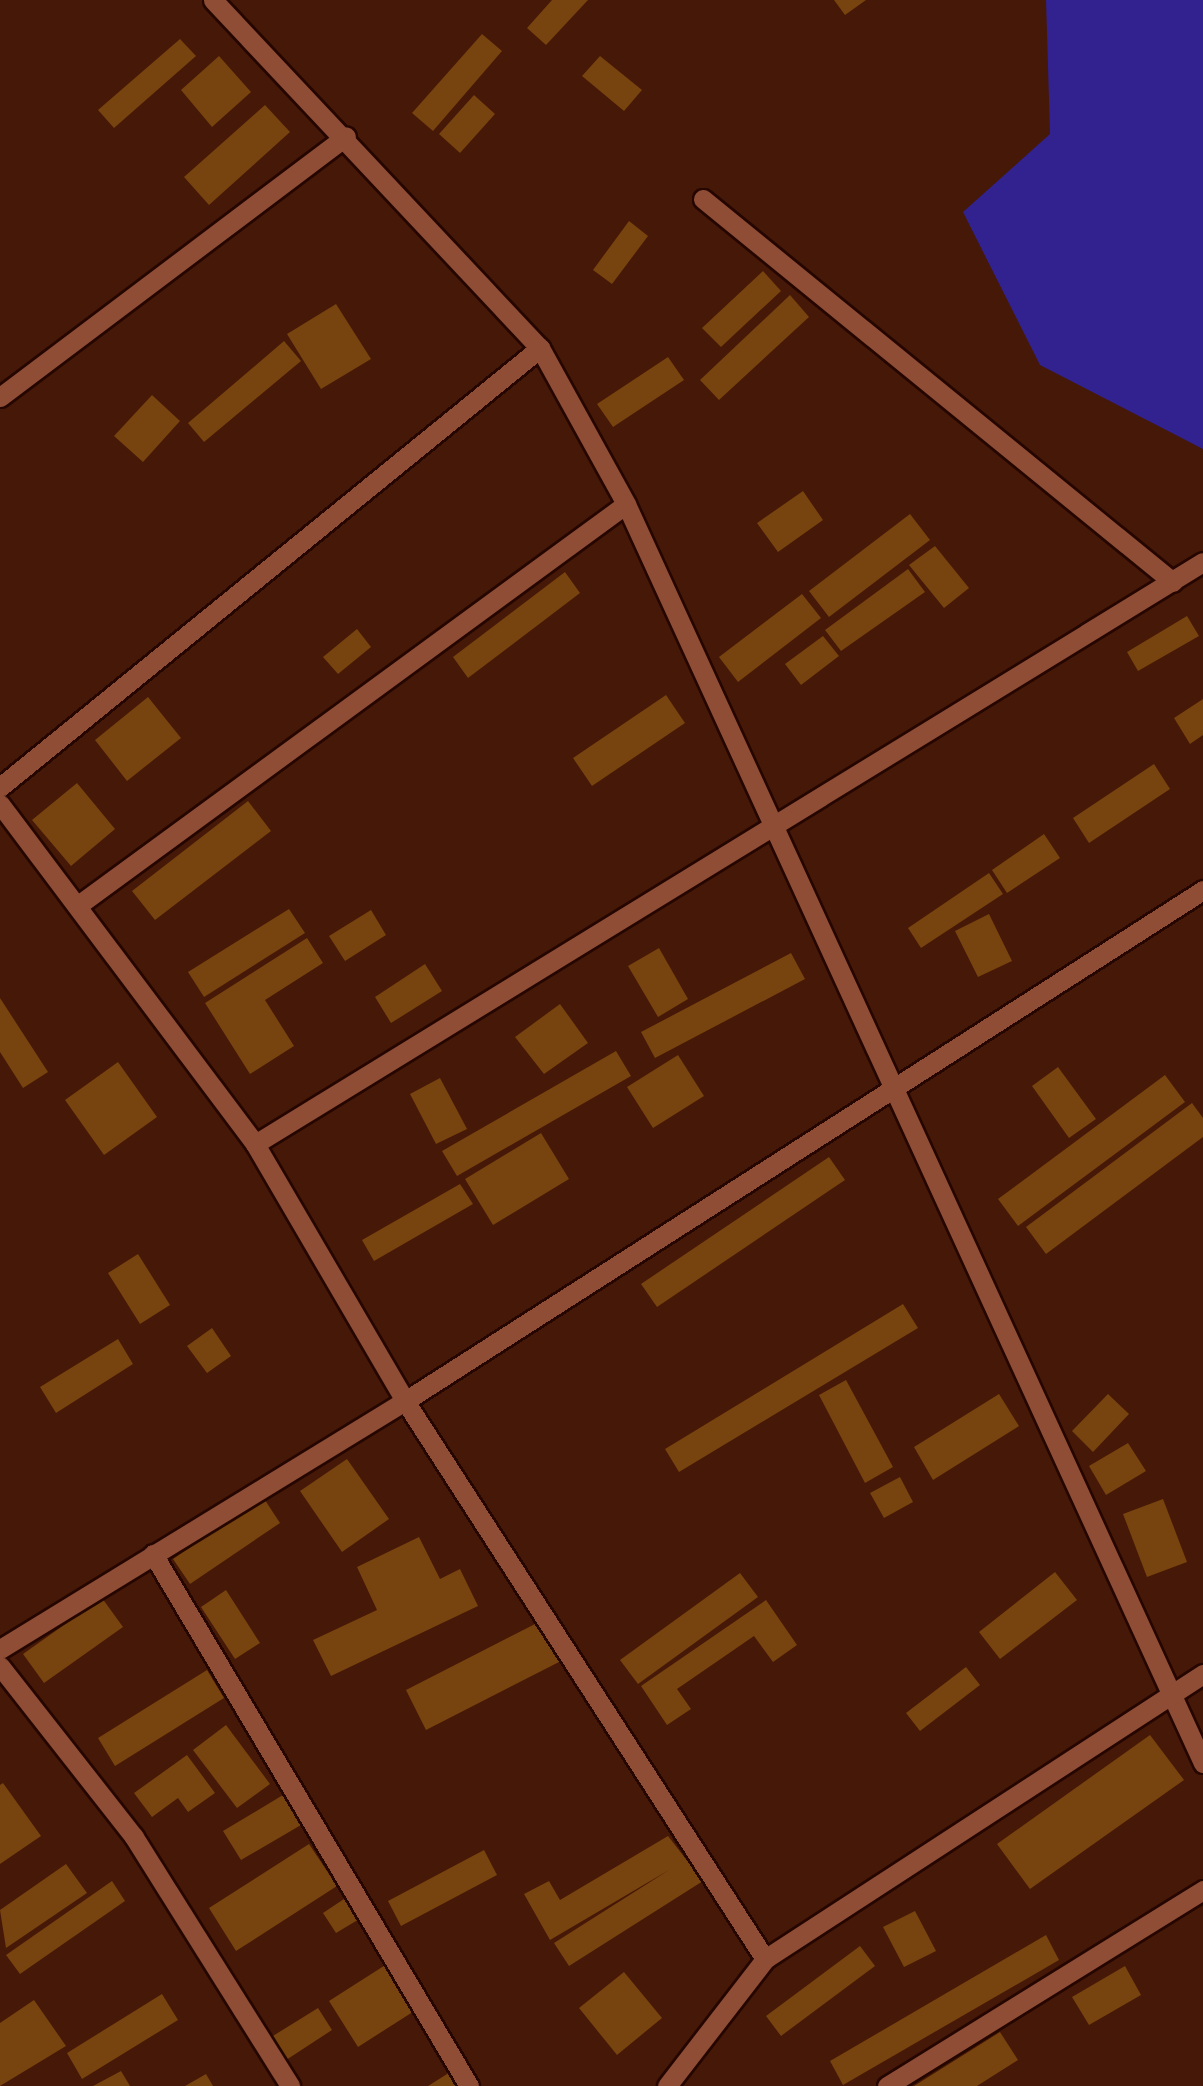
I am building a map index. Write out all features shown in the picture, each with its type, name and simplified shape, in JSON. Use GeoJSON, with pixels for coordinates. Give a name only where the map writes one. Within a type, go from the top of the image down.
{"type":"FeatureCollection","features":[{"type":"Feature","properties":{"kind":"street"},"geometry":{"type":"LineString","coordinates":[[213,0],[346,136],[540,348],[626,504],[772,831],[895,1089],[1203,1763]]}},
{"type":"Feature","properties":{"kind":"street"},"geometry":{"type":"LineString","coordinates":[[0,397],[346,136]]}},
{"type":"Feature","properties":{"kind":"street"},"geometry":{"type":"LineString","coordinates":[[703,199],[1173,582]]}},
{"type":"Feature","properties":{"kind":"street"},"geometry":{"type":"LineString","coordinates":[[0,787],[540,348]]}},
{"type":"Feature","properties":{"kind":"street"},"geometry":{"type":"LineString","coordinates":[[77,906],[626,504]]}},
{"type":"Feature","properties":{"kind":"street"},"geometry":{"type":"LineString","coordinates":[[255,1144],[772,831],[1203,562]]}},
{"type":"Feature","properties":{"kind":"street"},"geometry":{"type":"LineString","coordinates":[[0,804],[255,1144],[405,1401],[765,1959]]}},
{"type":"Feature","properties":{"kind":"street"},"geometry":{"type":"LineString","coordinates":[[0,1649],[405,1401],[1203,890]]}},
{"type":"Feature","properties":{"kind":"street"},"geometry":{"type":"LineString","coordinates":[[153,1554],[469,2086]]}},
{"type":"Feature","properties":{"kind":"street"},"geometry":{"type":"LineString","coordinates":[[0,1666],[134,1837],[290,2086]]}},
{"type":"Feature","properties":{"kind":"street"},"geometry":{"type":"LineString","coordinates":[[667,2086],[765,1959],[1203,1674]]}},
{"type":"Feature","properties":{"kind":"street"},"geometry":{"type":"LineString","coordinates":[[887,2086],[1203,1889]]}},
{"type":"Feature","properties":{"kind":"shaded area"},"geometry":{"type":"Polygon","coordinates":[[[1046,0],[1203,0],[1203,449],[1040,365],[963,212],[1050,134],[1046,0]]]}},
{"type":"Feature","properties":{"kind":"building"},"geometry":{"type":"Polygon","coordinates":[[[552,0],[588,0],[546,45],[527,28],[552,0]]]}},
{"type":"Feature","properties":{"kind":"building"},"geometry":{"type":"Polygon","coordinates":[[[834,0],[866,0],[845,15],[834,0]]]}},
{"type":"Feature","properties":{"kind":"building"},"geometry":{"type":"Polygon","coordinates":[[[482,34],[502,51],[433,131],[412,113],[482,34]]]}},
{"type":"Feature","properties":{"kind":"building"},"geometry":{"type":"Polygon","coordinates":[[[180,39],[196,56],[114,128],[98,110],[180,39]]]}},
{"type":"Feature","properties":{"kind":"building"},"geometry":{"type":"Polygon","coordinates":[[[219,56],[251,92],[212,127],[181,90],[219,56]]]}},
{"type":"Feature","properties":{"kind":"building"},"geometry":{"type":"Polygon","coordinates":[[[600,56],[642,90],[624,111],[582,76],[600,56]]]}},
{"type":"Feature","properties":{"kind":"building"},"geometry":{"type":"Polygon","coordinates":[[[474,95],[495,114],[460,153],[439,134],[474,95]]]}},
{"type":"Feature","properties":{"kind":"building"},"geometry":{"type":"Polygon","coordinates":[[[265,105],[290,132],[209,205],[184,177],[265,105]]]}},
{"type":"Feature","properties":{"kind":"building"},"geometry":{"type":"Polygon","coordinates":[[[629,221],[648,236],[612,284],[593,270],[629,221]]]}},
{"type":"Feature","properties":{"kind":"building"},"geometry":{"type":"Polygon","coordinates":[[[763,271],[781,291],[721,347],[702,328],[763,271]]]}},
{"type":"Feature","properties":{"kind":"building"},"geometry":{"type":"Polygon","coordinates":[[[790,295],[809,317],[719,400],[700,380],[790,295]]]}},
{"type":"Feature","properties":{"kind":"building"},"geometry":{"type":"Polygon","coordinates":[[[336,304],[371,359],[321,389],[287,334],[336,304]]]}},
{"type":"Feature","properties":{"kind":"building"},"geometry":{"type":"Polygon","coordinates":[[[284,341],[301,361],[204,442],[188,423],[284,341]]]}},
{"type":"Feature","properties":{"kind":"building"},"geometry":{"type":"Polygon","coordinates":[[[668,357],[684,380],[613,427],[597,404],[668,357]]]}},
{"type":"Feature","properties":{"kind":"building"},"geometry":{"type":"Polygon","coordinates":[[[152,395],[180,421],[143,462],[114,436],[152,395]]]}},
{"type":"Feature","properties":{"kind":"building"},"geometry":{"type":"Polygon","coordinates":[[[803,491],[823,520],[778,552],[757,523],[803,491]]]}},
{"type":"Feature","properties":{"kind":"building"},"geometry":{"type":"Polygon","coordinates":[[[910,514],[930,540],[829,617],[809,591],[910,514]]]}},
{"type":"Feature","properties":{"kind":"building"},"geometry":{"type":"Polygon","coordinates":[[[935,546],[969,588],[944,608],[909,565],[935,546]]]}},
{"type":"Feature","properties":{"kind":"building"},"geometry":{"type":"Polygon","coordinates":[[[908,569],[925,592],[841,651],[825,630],[908,569]]]}},
{"type":"Feature","properties":{"kind":"building"},"geometry":{"type":"Polygon","coordinates":[[[565,572],[580,593],[468,678],[453,657],[565,572]]]}},
{"type":"Feature","properties":{"kind":"building"},"geometry":{"type":"Polygon","coordinates":[[[802,594],[821,618],[738,682],[719,657],[802,594]]]}},
{"type":"Feature","properties":{"kind":"building"},"geometry":{"type":"Polygon","coordinates":[[[1187,616],[1199,636],[1138,671],[1127,652],[1187,616]]]}},
{"type":"Feature","properties":{"kind":"building"},"geometry":{"type":"Polygon","coordinates":[[[357,629],[371,647],[338,674],[323,657],[357,629]]]}},
{"type":"Feature","properties":{"kind":"building"},"geometry":{"type":"Polygon","coordinates":[[[823,636],[839,656],[801,685],[785,664],[823,636]]]}},
{"type":"Feature","properties":{"kind":"building"},"geometry":{"type":"Polygon","coordinates":[[[666,695],[685,723],[592,786],[573,758],[666,695]]]}},
{"type":"Feature","properties":{"kind":"building"},"geometry":{"type":"Polygon","coordinates":[[[148,697],[181,738],[127,781],[95,740],[148,697]]]}},
{"type":"Feature","properties":{"kind":"building"},"geometry":{"type":"Polygon","coordinates":[[[1203,699],[1203,735],[1190,744],[1174,718],[1203,699]]]}},
{"type":"Feature","properties":{"kind":"building"},"geometry":{"type":"Polygon","coordinates":[[[1154,764],[1170,789],[1089,843],[1073,818],[1154,764]]]}},
{"type":"Feature","properties":{"kind":"building"},"geometry":{"type":"Polygon","coordinates":[[[77,783],[115,829],[71,866],[32,820],[77,783]]]}},
{"type":"Feature","properties":{"kind":"building"},"geometry":{"type":"Polygon","coordinates":[[[248,801],[271,831],[155,920],[132,891],[248,801]]]}},
{"type":"Feature","properties":{"kind":"building"},"geometry":{"type":"Polygon","coordinates":[[[1044,834],[1060,858],[1007,893],[992,870],[1044,834]]]}},
{"type":"Feature","properties":{"kind":"building"},"geometry":{"type":"Polygon","coordinates":[[[989,873],[1003,894],[921,948],[908,928],[989,873]]]}},
{"type":"Feature","properties":{"kind":"building"},"geometry":{"type":"Polygon","coordinates":[[[289,909],[305,933],[204,997],[188,972],[289,909]]]}},
{"type":"Feature","properties":{"kind":"building"},"geometry":{"type":"Polygon","coordinates":[[[371,910],[386,935],[345,961],[329,936],[371,910]]]}},
{"type":"Feature","properties":{"kind":"building"},"geometry":{"type":"Polygon","coordinates":[[[989,914],[1012,961],[978,977],[955,931],[989,914]]]}},
{"type":"Feature","properties":{"kind":"building"},"geometry":{"type":"Polygon","coordinates":[[[307,938],[323,963],[265,1000],[294,1046],[250,1074],[205,1003],[307,938]]]}},
{"type":"Feature","properties":{"kind":"building"},"geometry":{"type":"Polygon","coordinates":[[[659,948],[688,999],[658,1017],[628,966],[659,948]]]}},
{"type":"Feature","properties":{"kind":"building"},"geometry":{"type":"Polygon","coordinates":[[[791,953],[805,979],[655,1058],[641,1032],[791,953]]]}},
{"type":"Feature","properties":{"kind":"building"},"geometry":{"type":"Polygon","coordinates":[[[425,964],[442,991],[391,1023],[375,997],[425,964]]]}},
{"type":"Feature","properties":{"kind":"building"},"geometry":{"type":"Polygon","coordinates":[[[0,998],[48,1072],[23,1088],[0,1052],[0,998]]]}},
{"type":"Feature","properties":{"kind":"building"},"geometry":{"type":"Polygon","coordinates":[[[560,1004],[588,1043],[544,1074],[515,1037],[560,1004]]]}},
{"type":"Feature","properties":{"kind":"building"},"geometry":{"type":"Polygon","coordinates":[[[616,1051],[631,1076],[457,1176],[442,1151],[616,1051]]]}},
{"type":"Feature","properties":{"kind":"building"},"geometry":{"type":"Polygon","coordinates":[[[678,1055],[704,1096],[653,1128],[627,1087],[678,1055]]]}},
{"type":"Feature","properties":{"kind":"building"},"geometry":{"type":"Polygon","coordinates":[[[118,1062],[157,1117],[104,1155],[65,1100],[118,1062]]]}},
{"type":"Feature","properties":{"kind":"building"},"geometry":{"type":"Polygon","coordinates":[[[1058,1067],[1096,1119],[1069,1138],[1032,1086],[1058,1067]]]}},
{"type":"Feature","properties":{"kind":"building"},"geometry":{"type":"Polygon","coordinates":[[[1165,1075],[1185,1102],[1018,1226],[998,1199],[1165,1075]]]}},
{"type":"Feature","properties":{"kind":"building"},"geometry":{"type":"Polygon","coordinates":[[[440,1078],[467,1129],[436,1144],[410,1094],[440,1078]]]}},
{"type":"Feature","properties":{"kind":"building"},"geometry":{"type":"Polygon","coordinates":[[[1192,1103],[1203,1118],[1203,1137],[1046,1254],[1026,1227],[1192,1103]]]}},
{"type":"Feature","properties":{"kind":"building"},"geometry":{"type":"Polygon","coordinates":[[[541,1133],[569,1179],[493,1225],[465,1179],[541,1133]]]}},
{"type":"Feature","properties":{"kind":"building"},"geometry":{"type":"Polygon","coordinates":[[[829,1157],[845,1180],[657,1307],[641,1284],[829,1157]]]}},
{"type":"Feature","properties":{"kind":"building"},"geometry":{"type":"Polygon","coordinates":[[[460,1184],[473,1204],[374,1261],[362,1240],[460,1184]]]}},
{"type":"Feature","properties":{"kind":"building"},"geometry":{"type":"Polygon","coordinates":[[[138,1254],[170,1305],[140,1324],[108,1273],[138,1254]]]}},
{"type":"Feature","properties":{"kind":"building"},"geometry":{"type":"Polygon","coordinates":[[[903,1304],[918,1328],[679,1472],[665,1449],[903,1304]]]}},
{"type":"Feature","properties":{"kind":"building"},"geometry":{"type":"Polygon","coordinates":[[[212,1328],[231,1356],[207,1373],[187,1346],[212,1328]]]}},
{"type":"Feature","properties":{"kind":"building"},"geometry":{"type":"Polygon","coordinates":[[[118,1339],[133,1364],[56,1413],[40,1387],[118,1339]]]}},
{"type":"Feature","properties":{"kind":"building"},"geometry":{"type":"Polygon","coordinates":[[[846,1380],[893,1467],[865,1483],[819,1395],[846,1380]]]}},
{"type":"Feature","properties":{"kind":"building"},"geometry":{"type":"Polygon","coordinates":[[[999,1394],[1019,1426],[933,1480],[914,1447],[999,1394]]]}},
{"type":"Feature","properties":{"kind":"building"},"geometry":{"type":"Polygon","coordinates":[[[1108,1394],[1129,1414],[1093,1452],[1072,1431],[1108,1394]]]}},
{"type":"Feature","properties":{"kind":"building"},"geometry":{"type":"Polygon","coordinates":[[[1128,1443],[1146,1471],[1106,1495],[1089,1466],[1128,1443]]]}},
{"type":"Feature","properties":{"kind":"building"},"geometry":{"type":"Polygon","coordinates":[[[347,1459],[389,1519],[342,1552],[300,1491],[347,1459]]]}},
{"type":"Feature","properties":{"kind":"building"},"geometry":{"type":"Polygon","coordinates":[[[900,1477],[913,1502],[884,1518],[870,1493],[900,1477]]]}},
{"type":"Feature","properties":{"kind":"building"},"geometry":{"type":"Polygon","coordinates":[[[263,1497],[280,1523],[190,1584],[173,1559],[263,1497]]]}},
{"type":"Feature","properties":{"kind":"building"},"geometry":{"type":"Polygon","coordinates":[[[1163,1499],[1187,1562],[1147,1577],[1123,1514],[1163,1499]]]}},
{"type":"Feature","properties":{"kind":"building"},"geometry":{"type":"Polygon","coordinates":[[[419,1537],[440,1579],[460,1569],[478,1606],[331,1676],[313,1640],[377,1610],[357,1567],[419,1537]]]}},
{"type":"Feature","properties":{"kind":"building"},"geometry":{"type":"Polygon","coordinates":[[[1055,1572],[1077,1600],[1000,1659],[979,1632],[1055,1572]]]}},
{"type":"Feature","properties":{"kind":"building"},"geometry":{"type":"Polygon","coordinates":[[[740,1573],[758,1597],[638,1684],[620,1660],[740,1573]]]}},
{"type":"Feature","properties":{"kind":"building"},"geometry":{"type":"Polygon","coordinates":[[[226,1590],[260,1643],[235,1659],[201,1607],[226,1590]]]}},
{"type":"Feature","properties":{"kind":"building"},"geometry":{"type":"Polygon","coordinates":[[[102,1598],[123,1627],[44,1683],[23,1654],[102,1598]]]}},
{"type":"Feature","properties":{"kind":"building"},"geometry":{"type":"Polygon","coordinates":[[[766,1600],[797,1645],[773,1662],[754,1636],[677,1689],[691,1709],[667,1725],[641,1686],[766,1600]]]}},
{"type":"Feature","properties":{"kind":"building"},"geometry":{"type":"Polygon","coordinates":[[[541,1621],[561,1661],[426,1730],[406,1690],[541,1621]]]}},
{"type":"Feature","properties":{"kind":"building"},"geometry":{"type":"Polygon","coordinates":[[[966,1667],[980,1685],[920,1731],[906,1713],[966,1667]]]}},
{"type":"Feature","properties":{"kind":"building"},"geometry":{"type":"Polygon","coordinates":[[[207,1670],[224,1698],[115,1766],[98,1738],[207,1670]]]}},
{"type":"Feature","properties":{"kind":"building"},"geometry":{"type":"Polygon","coordinates":[[[226,1725],[270,1784],[237,1808],[193,1750],[226,1725]]]}},
{"type":"Feature","properties":{"kind":"building"},"geometry":{"type":"Polygon","coordinates":[[[1150,1735],[1184,1780],[1030,1889],[997,1844],[1150,1735]]]}},
{"type":"Feature","properties":{"kind":"building"},"geometry":{"type":"Polygon","coordinates":[[[187,1755],[215,1793],[188,1812],[178,1798],[152,1817],[134,1793],[187,1755]]]}},
{"type":"Feature","properties":{"kind":"building"},"geometry":{"type":"Polygon","coordinates":[[[3,1783],[41,1836],[0,1864],[0,1785],[3,1783]]]}},
{"type":"Feature","properties":{"kind":"building"},"geometry":{"type":"Polygon","coordinates":[[[283,1795],[301,1825],[241,1860],[223,1831],[283,1795]]]}},
{"type":"Feature","properties":{"kind":"building"},"geometry":{"type":"Polygon","coordinates":[[[668,1836],[703,1881],[569,1966],[554,1943],[669,1870],[550,1940],[524,1894],[549,1881],[560,1900],[668,1836]]]}},
{"type":"Feature","properties":{"kind":"building"},"geometry":{"type":"Polygon","coordinates":[[[309,1844],[337,1886],[236,1951],[209,1908],[309,1844]]]}},
{"type":"Feature","properties":{"kind":"building"},"geometry":{"type":"Polygon","coordinates":[[[484,1850],[497,1875],[401,1926],[388,1901],[484,1850]]]}},
{"type":"Feature","properties":{"kind":"building"},"geometry":{"type":"Polygon","coordinates":[[[66,1864],[87,1893],[6,1948],[0,1910],[66,1864]]]}},
{"type":"Feature","properties":{"kind":"building"},"geometry":{"type":"Polygon","coordinates":[[[112,1881],[125,1901],[20,1974],[6,1955],[112,1881]]]}},
{"type":"Feature","properties":{"kind":"building"},"geometry":{"type":"Polygon","coordinates":[[[347,1897],[361,1918],[336,1933],[323,1913],[347,1897]]]}},
{"type":"Feature","properties":{"kind":"building"},"geometry":{"type":"Polygon","coordinates":[[[915,1911],[936,1951],[904,1967],[883,1927],[915,1911]]]}},
{"type":"Feature","properties":{"kind":"building"},"geometry":{"type":"Polygon","coordinates":[[[1046,1935],[1059,1960],[843,2085],[830,2061],[1046,1935]]]}},
{"type":"Feature","properties":{"kind":"building"},"geometry":{"type":"Polygon","coordinates":[[[860,1946],[875,1966],[781,2036],[766,2016],[860,1946]]]}},
{"type":"Feature","properties":{"kind":"building"},"geometry":{"type":"Polygon","coordinates":[[[390,1962],[419,2008],[358,2047],[329,2001],[390,1962]]]}},
{"type":"Feature","properties":{"kind":"building"},"geometry":{"type":"Polygon","coordinates":[[[1125,1966],[1141,1995],[1089,2025],[1072,1997],[1125,1966]]]}},
{"type":"Feature","properties":{"kind":"building"},"geometry":{"type":"Polygon","coordinates":[[[624,1972],[662,2018],[617,2055],[579,2008],[624,1972]]]}},
{"type":"Feature","properties":{"kind":"building"},"geometry":{"type":"Polygon","coordinates":[[[162,1994],[178,2020],[82,2079],[67,2053],[162,1994]]]}},
{"type":"Feature","properties":{"kind":"building"},"geometry":{"type":"Polygon","coordinates":[[[34,2000],[66,2046],[0,2086],[0,2023],[34,2000]]]}},
{"type":"Feature","properties":{"kind":"building"},"geometry":{"type":"Polygon","coordinates":[[[318,2008],[332,2030],[283,2062],[268,2039],[318,2008]]]}},
{"type":"Feature","properties":{"kind":"building"},"geometry":{"type":"Polygon","coordinates":[[[1000,2032],[1018,2060],[977,2086],[914,2086],[1000,2032]]]}},
{"type":"Feature","properties":{"kind":"building"},"geometry":{"type":"Polygon","coordinates":[[[455,2069],[466,2086],[428,2086],[455,2069]]]}},
{"type":"Feature","properties":{"kind":"building"},"geometry":{"type":"Polygon","coordinates":[[[121,2071],[130,2086],[93,2086],[121,2071]]]}},
{"type":"Feature","properties":{"kind":"building"},"geometry":{"type":"Polygon","coordinates":[[[206,2074],[213,2086],[185,2086],[206,2074]]]}}]}
